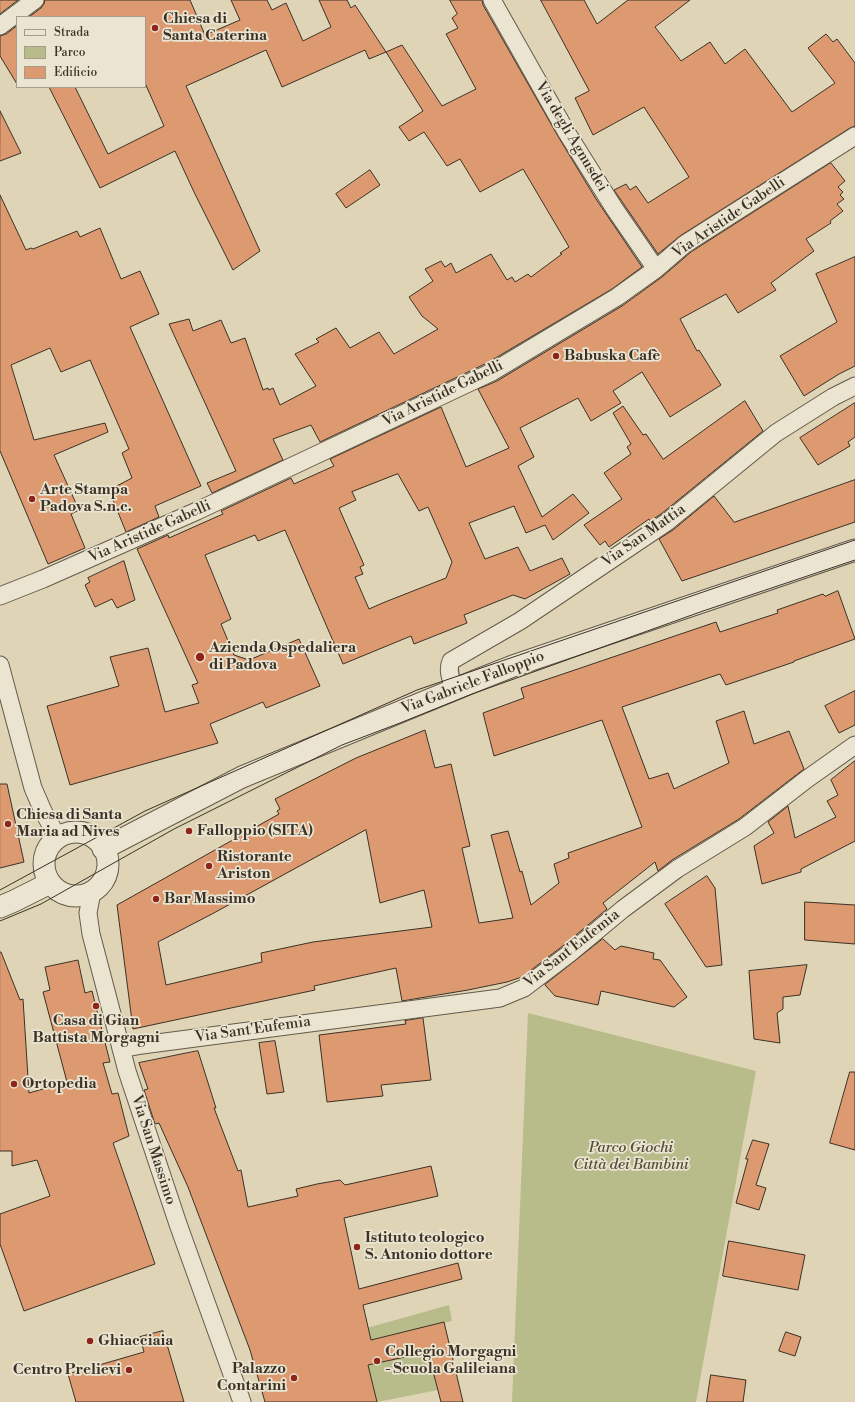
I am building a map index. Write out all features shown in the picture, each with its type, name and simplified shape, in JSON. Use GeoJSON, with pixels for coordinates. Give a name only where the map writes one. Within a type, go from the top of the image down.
{"type":"FeatureCollection","features":[{"type":"Feature","properties":{"kind":"street"},"geometry":{"type":"LineString","coordinates":[[0,26],[35,0]]}},
{"type":"Feature","properties":{"kind":"street","name":"Via degli Agnusdei"},"geometry":{"type":"LineString","coordinates":[[492,0],[566,133],[614,208],[656,269]]}},
{"type":"Feature","properties":{"kind":"street","name":"Via Aristide Gabelli"},"geometry":{"type":"LineString","coordinates":[[0,596],[196,512],[492,372],[617,297],[656,269],[684,244],[855,136]]}},
{"type":"Feature","properties":{"kind":"street","name":"Via San Mattia"},"geometry":{"type":"LineString","coordinates":[[454,689],[449,674],[449,666],[451,661],[520,621],[668,522],[776,433],[833,396],[855,386]]}},
{"type":"Feature","properties":{"kind":"street","name":"Via Gabriele Falloppio"},"geometry":{"type":"LineString","coordinates":[[103,849],[242,777],[454,689],[520,663],[855,550]]}},
{"type":"Feature","properties":{"kind":"street"},"geometry":{"type":"LineString","coordinates":[[0,665],[33,788],[43,812],[58,838]]}},
{"type":"Feature","properties":{"kind":"street","name":"Via Sant'Eufemia"},"geometry":{"type":"LineString","coordinates":[[121,1049],[500,998],[524,988],[570,953],[623,909],[677,869],[745,827],[807,779],[855,745]]}},
{"type":"Feature","properties":{"kind":"street"},"geometry":{"type":"LineString","coordinates":[[74,833],[83,834],[92,837],[103,849],[107,860],[107,869],[102,882],[92,892],[74,896],[56,890],[50,883],[45,870],[45,857],[51,845],[58,838],[74,833]]}},
{"type":"Feature","properties":{"kind":"street"},"geometry":{"type":"LineString","coordinates":[[0,907],[50,883]]}},
{"type":"Feature","properties":{"kind":"street","name":"Via San Massimo"},"geometry":{"type":"LineString","coordinates":[[92,892],[88,913],[91,934],[121,1049],[178,1224],[242,1402]]}},
{"type":"Feature","properties":{"kind":"green space","name":"Parco Giochi Città dei Bambini"},"geometry":{"type":"Polygon","coordinates":[[[528,1013],[756,1071],[696,1402],[512,1402],[528,1013]]]}},
{"type":"Feature","properties":{"kind":"green space"},"geometry":{"type":"Polygon","coordinates":[[[449,1305],[452,1321],[345,1346],[324,1340],[449,1305]]]}},
{"type":"Feature","properties":{"kind":"green space"},"geometry":{"type":"Polygon","coordinates":[[[428,1352],[438,1390],[377,1402],[368,1365],[428,1352]]]}},
{"type":"Feature","properties":{"kind":"building"},"geometry":{"type":"Polygon","coordinates":[[[0,0],[18,0],[0,14],[0,0]]]}},
{"type":"Feature","properties":{"kind":"building"},"geometry":{"type":"Polygon","coordinates":[[[45,0],[190,0],[205,35],[240,20],[231,0],[267,0],[272,10],[286,3],[303,41],[331,27],[319,0],[347,0],[351,8],[355,5],[386,52],[369,59],[365,50],[282,87],[266,50],[186,86],[260,251],[233,270],[175,151],[100,188],[50,88],[75,88],[108,154],[164,126],[146,85],[146,16],[30,16],[44,4],[45,0]]]}},
{"type":"Feature","properties":{"kind":"building"},"geometry":{"type":"Polygon","coordinates":[[[450,0],[482,0],[483,5],[559,138],[596,199],[642,267],[612,289],[487,363],[320,442],[311,425],[273,439],[283,460],[212,493],[207,483],[236,471],[169,324],[189,319],[193,331],[221,320],[231,343],[245,338],[263,390],[273,388],[280,405],[316,386],[295,354],[319,342],[316,339],[336,328],[350,348],[379,332],[394,354],[438,329],[422,316],[409,297],[433,281],[425,269],[441,261],[445,267],[451,263],[456,273],[491,254],[507,280],[512,277],[515,282],[528,274],[531,277],[569,247],[523,169],[480,192],[460,159],[447,166],[424,132],[409,141],[399,127],[423,111],[386,52],[402,45],[442,106],[476,89],[446,34],[458,28],[452,18],[457,14],[450,0]]]}},
{"type":"Feature","properties":{"kind":"building"},"geometry":{"type":"Polygon","coordinates":[[[541,0],[584,0],[597,24],[628,0],[690,0],[655,27],[681,61],[710,42],[725,64],[745,49],[792,112],[835,83],[808,48],[826,34],[833,42],[837,39],[855,63],[855,126],[680,236],[658,254],[614,190],[626,184],[630,190],[636,186],[648,203],[689,177],[644,107],[593,135],[575,98],[589,91],[541,0]]]}},
{"type":"Feature","properties":{"kind":"building"},"geometry":{"type":"Polygon","coordinates":[[[16,27],[16,82],[0,56],[0,36],[6,34],[16,27]]]}},
{"type":"Feature","properties":{"kind":"building"},"geometry":{"type":"Polygon","coordinates":[[[0,111],[21,153],[0,161],[0,111]]]}},
{"type":"Feature","properties":{"kind":"building"},"geometry":{"type":"Polygon","coordinates":[[[831,163],[845,181],[838,187],[843,192],[840,195],[844,199],[837,204],[843,211],[830,221],[831,223],[806,239],[814,251],[771,283],[776,290],[738,313],[726,294],[680,319],[697,351],[699,350],[721,385],[670,417],[642,372],[613,391],[621,403],[591,421],[578,398],[520,428],[534,457],[518,466],[542,517],[573,494],[589,513],[553,540],[545,525],[526,533],[514,506],[469,523],[485,559],[518,547],[530,571],[562,558],[570,574],[525,599],[513,595],[464,615],[467,623],[414,644],[411,636],[343,664],[285,530],[258,541],[255,535],[205,555],[231,619],[221,624],[234,655],[249,660],[299,639],[320,686],[266,708],[263,702],[210,724],[218,743],[70,785],[47,706],[119,686],[110,657],[148,648],[165,712],[199,703],[192,685],[198,683],[137,549],[168,535],[169,538],[223,514],[221,511],[291,478],[294,484],[334,466],[330,459],[441,407],[466,467],[509,448],[478,389],[497,381],[622,306],[662,277],[691,252],[831,163]],[[398,474],[352,492],[356,500],[339,508],[364,565],[360,567],[363,574],[355,577],[369,609],[446,578],[452,562],[428,507],[419,511],[398,474]]]}},
{"type":"Feature","properties":{"kind":"building"},"geometry":{"type":"Polygon","coordinates":[[[370,170],[380,185],[346,208],[336,194],[370,170]]]}},
{"type":"Feature","properties":{"kind":"building"},"geometry":{"type":"Polygon","coordinates":[[[0,195],[26,250],[31,248],[33,249],[77,231],[80,237],[100,228],[121,279],[140,271],[159,314],[130,327],[201,486],[155,506],[159,517],[126,532],[109,490],[132,478],[122,453],[129,449],[90,360],[61,372],[50,348],[11,365],[34,440],[105,423],[108,432],[54,455],[79,510],[71,514],[85,548],[48,564],[0,451],[0,195]]]}},
{"type":"Feature","properties":{"kind":"building"},"geometry":{"type":"Polygon","coordinates":[[[855,257],[855,366],[839,374],[804,396],[780,356],[837,322],[816,274],[855,257]]]}},
{"type":"Feature","properties":{"kind":"building"},"geometry":{"type":"Polygon","coordinates":[[[745,401],[763,431],[661,514],[650,521],[649,519],[609,547],[605,541],[600,545],[584,525],[622,499],[604,473],[631,454],[627,447],[631,444],[613,413],[623,406],[643,435],[646,434],[663,459],[745,401]]]}},
{"type":"Feature","properties":{"kind":"building"},"geometry":{"type":"Polygon","coordinates":[[[855,403],[855,437],[848,442],[850,446],[818,465],[800,438],[855,403]]]}},
{"type":"Feature","properties":{"kind":"building"},"geometry":{"type":"Polygon","coordinates":[[[855,480],[855,522],[682,581],[659,539],[673,530],[714,496],[734,522],[855,480]]]}},
{"type":"Feature","properties":{"kind":"building"},"geometry":{"type":"Polygon","coordinates":[[[124,561],[135,600],[117,608],[112,599],[95,607],[85,585],[90,582],[88,578],[124,561]]]}},
{"type":"Feature","properties":{"kind":"building"},"geometry":{"type":"Polygon","coordinates":[[[838,591],[855,639],[726,685],[720,674],[622,707],[649,779],[668,773],[674,789],[729,763],[716,721],[744,711],[754,744],[789,731],[804,769],[739,819],[672,860],[658,871],[655,862],[603,903],[607,909],[564,945],[522,977],[507,982],[468,990],[402,1001],[396,968],[314,986],[315,990],[133,1029],[117,905],[279,814],[277,811],[280,809],[275,799],[356,758],[425,730],[435,768],[451,764],[470,846],[462,848],[479,923],[513,918],[491,835],[508,831],[520,872],[522,871],[531,905],[559,883],[554,864],[569,858],[568,853],[642,827],[602,720],[494,756],[483,713],[524,698],[521,688],[716,622],[720,632],[778,613],[777,610],[823,594],[825,596],[838,591]],[[366,830],[158,942],[166,985],[262,962],[261,953],[313,942],[432,927],[424,890],[380,903],[366,830]]]}},
{"type":"Feature","properties":{"kind":"building"},"geometry":{"type":"Polygon","coordinates":[[[855,691],[855,725],[839,733],[825,706],[855,691]]]}},
{"type":"Feature","properties":{"kind":"building"},"geometry":{"type":"Polygon","coordinates":[[[855,761],[855,841],[801,869],[801,872],[762,884],[754,846],[774,833],[768,822],[788,806],[795,838],[836,817],[827,801],[838,795],[831,780],[855,761]]]}},
{"type":"Feature","properties":{"kind":"building","name":"Chiesa di Santa Maria ad Nives"},"geometry":{"type":"Polygon","coordinates":[[[0,784],[7,784],[24,862],[0,868],[0,784]]]}},
{"type":"Feature","properties":{"kind":"building"},"geometry":{"type":"Polygon","coordinates":[[[707,876],[715,888],[722,965],[706,967],[665,904],[707,876]]]}},
{"type":"Feature","properties":{"kind":"building"},"geometry":{"type":"Polygon","coordinates":[[[805,902],[855,905],[855,944],[805,940],[805,902]]]}},
{"type":"Feature","properties":{"kind":"building"},"geometry":{"type":"Polygon","coordinates":[[[603,939],[615,950],[621,946],[654,953],[653,959],[660,960],[687,997],[674,1007],[601,991],[598,1005],[555,996],[545,985],[603,939]]]}},
{"type":"Feature","properties":{"kind":"building"},"geometry":{"type":"Polygon","coordinates":[[[0,952],[20,1000],[23,999],[29,1093],[67,1082],[43,992],[50,990],[45,967],[78,960],[85,993],[92,991],[110,1062],[103,1063],[112,1094],[118,1093],[129,1136],[113,1143],[155,1264],[24,1311],[0,1244],[0,1214],[50,1196],[37,1160],[12,1166],[12,1151],[0,1151],[0,952]]]}},
{"type":"Feature","properties":{"kind":"building"},"geometry":{"type":"Polygon","coordinates":[[[807,965],[800,995],[783,997],[783,1009],[777,1013],[780,1043],[754,1039],[749,971],[807,965]]]}},
{"type":"Feature","properties":{"kind":"building"},"geometry":{"type":"Polygon","coordinates":[[[423,1018],[431,1080],[381,1085],[383,1096],[327,1102],[319,1035],[406,1024],[405,1021],[423,1018]]]}},
{"type":"Feature","properties":{"kind":"building"},"geometry":{"type":"Polygon","coordinates":[[[275,1041],[284,1092],[267,1094],[259,1043],[275,1041]]]}},
{"type":"Feature","properties":{"kind":"building"},"geometry":{"type":"Polygon","coordinates":[[[198,1051],[216,1108],[214,1108],[238,1171],[241,1170],[248,1207],[298,1196],[296,1189],[317,1184],[340,1180],[345,1185],[431,1166],[438,1196],[344,1218],[359,1289],[458,1263],[462,1279],[363,1305],[371,1340],[444,1322],[463,1402],[441,1402],[428,1352],[368,1365],[377,1402],[265,1402],[250,1350],[188,1187],[159,1123],[155,1124],[144,1090],[148,1089],[139,1063],[198,1051]]]}},
{"type":"Feature","properties":{"kind":"building"},"geometry":{"type":"Polygon","coordinates":[[[850,1072],[855,1072],[855,1150],[830,1143],[850,1072]]]}},
{"type":"Feature","properties":{"kind":"building"},"geometry":{"type":"Polygon","coordinates":[[[753,1140],[769,1144],[756,1185],[766,1188],[759,1210],[736,1203],[748,1159],[746,1159],[753,1140]]]}},
{"type":"Feature","properties":{"kind":"building"},"geometry":{"type":"Polygon","coordinates":[[[729,1241],[805,1255],[798,1290],[723,1276],[729,1241]]]}},
{"type":"Feature","properties":{"kind":"building","name":"Centro Prelievi"},"geometry":{"type":"Polygon","coordinates":[[[163,1331],[184,1402],[76,1402],[68,1374],[144,1352],[140,1337],[163,1331]]]}},
{"type":"Feature","properties":{"kind":"building"},"geometry":{"type":"Polygon","coordinates":[[[786,1332],[801,1337],[795,1356],[779,1351],[786,1332]]]}},
{"type":"Feature","properties":{"kind":"building"},"geometry":{"type":"Polygon","coordinates":[[[711,1375],[746,1380],[743,1402],[707,1402],[711,1375]]]}},
{"type":"Feature","properties":{"kind":"tram line"},"geometry":{"type":"LineString","coordinates":[[0,890],[145,811],[417,690],[855,540]]}},
{"type":"Feature","properties":{"kind":"tram line"},"geometry":{"type":"LineString","coordinates":[[0,921],[41,904],[174,829],[342,745],[472,694],[703,611],[855,560]]}},
{"type":"Feature","properties":{"kind":"place","name":"Chiesa di Santa Caterina"},"geometry":{"type":"Point","coordinates":[155,28]}},
{"type":"Feature","properties":{"kind":"place","name":"Babuska Cafè"},"geometry":{"type":"Point","coordinates":[556,356]}},
{"type":"Feature","properties":{"kind":"place","name":"Arte Stampa Padova S.n.c."},"geometry":{"type":"Point","coordinates":[32,499]}},
{"type":"Feature","properties":{"kind":"place","name":"Azienda Ospedaliera di Padova"},"geometry":{"type":"Point","coordinates":[200,657]}},
{"type":"Feature","properties":{"kind":"place","name":"Chiesa di Santa Maria ad Nives"},"geometry":{"type":"Point","coordinates":[8,824]}},
{"type":"Feature","properties":{"kind":"place","name":"Falloppio (SITA)"},"geometry":{"type":"Point","coordinates":[189,831]}},
{"type":"Feature","properties":{"kind":"place","name":"Ristorante Ariston"},"geometry":{"type":"Point","coordinates":[209,866]}},
{"type":"Feature","properties":{"kind":"place","name":"Bar Massimo"},"geometry":{"type":"Point","coordinates":[156,899]}},
{"type":"Feature","properties":{"kind":"place","name":"Casa di Gian Battista Morgagni"},"geometry":{"type":"Point","coordinates":[96,1006]}},
{"type":"Feature","properties":{"kind":"place","name":"Ortopedia"},"geometry":{"type":"Point","coordinates":[14,1084]}},
{"type":"Feature","properties":{"kind":"place","name":"Istituto teologico S. Antonio dottore"},"geometry":{"type":"Point","coordinates":[357,1247]}},
{"type":"Feature","properties":{"kind":"place","name":"Ghiacciaia"},"geometry":{"type":"Point","coordinates":[90,1341]}},
{"type":"Feature","properties":{"kind":"place","name":"Collegio Morgagni - Scuola Galileiana"},"geometry":{"type":"Point","coordinates":[377,1361]}},
{"type":"Feature","properties":{"kind":"place","name":"Centro Prelievi"},"geometry":{"type":"Point","coordinates":[129,1370]}},
{"type":"Feature","properties":{"kind":"place","name":"Palazzo Contarini"},"geometry":{"type":"Point","coordinates":[294,1378]}}]}
